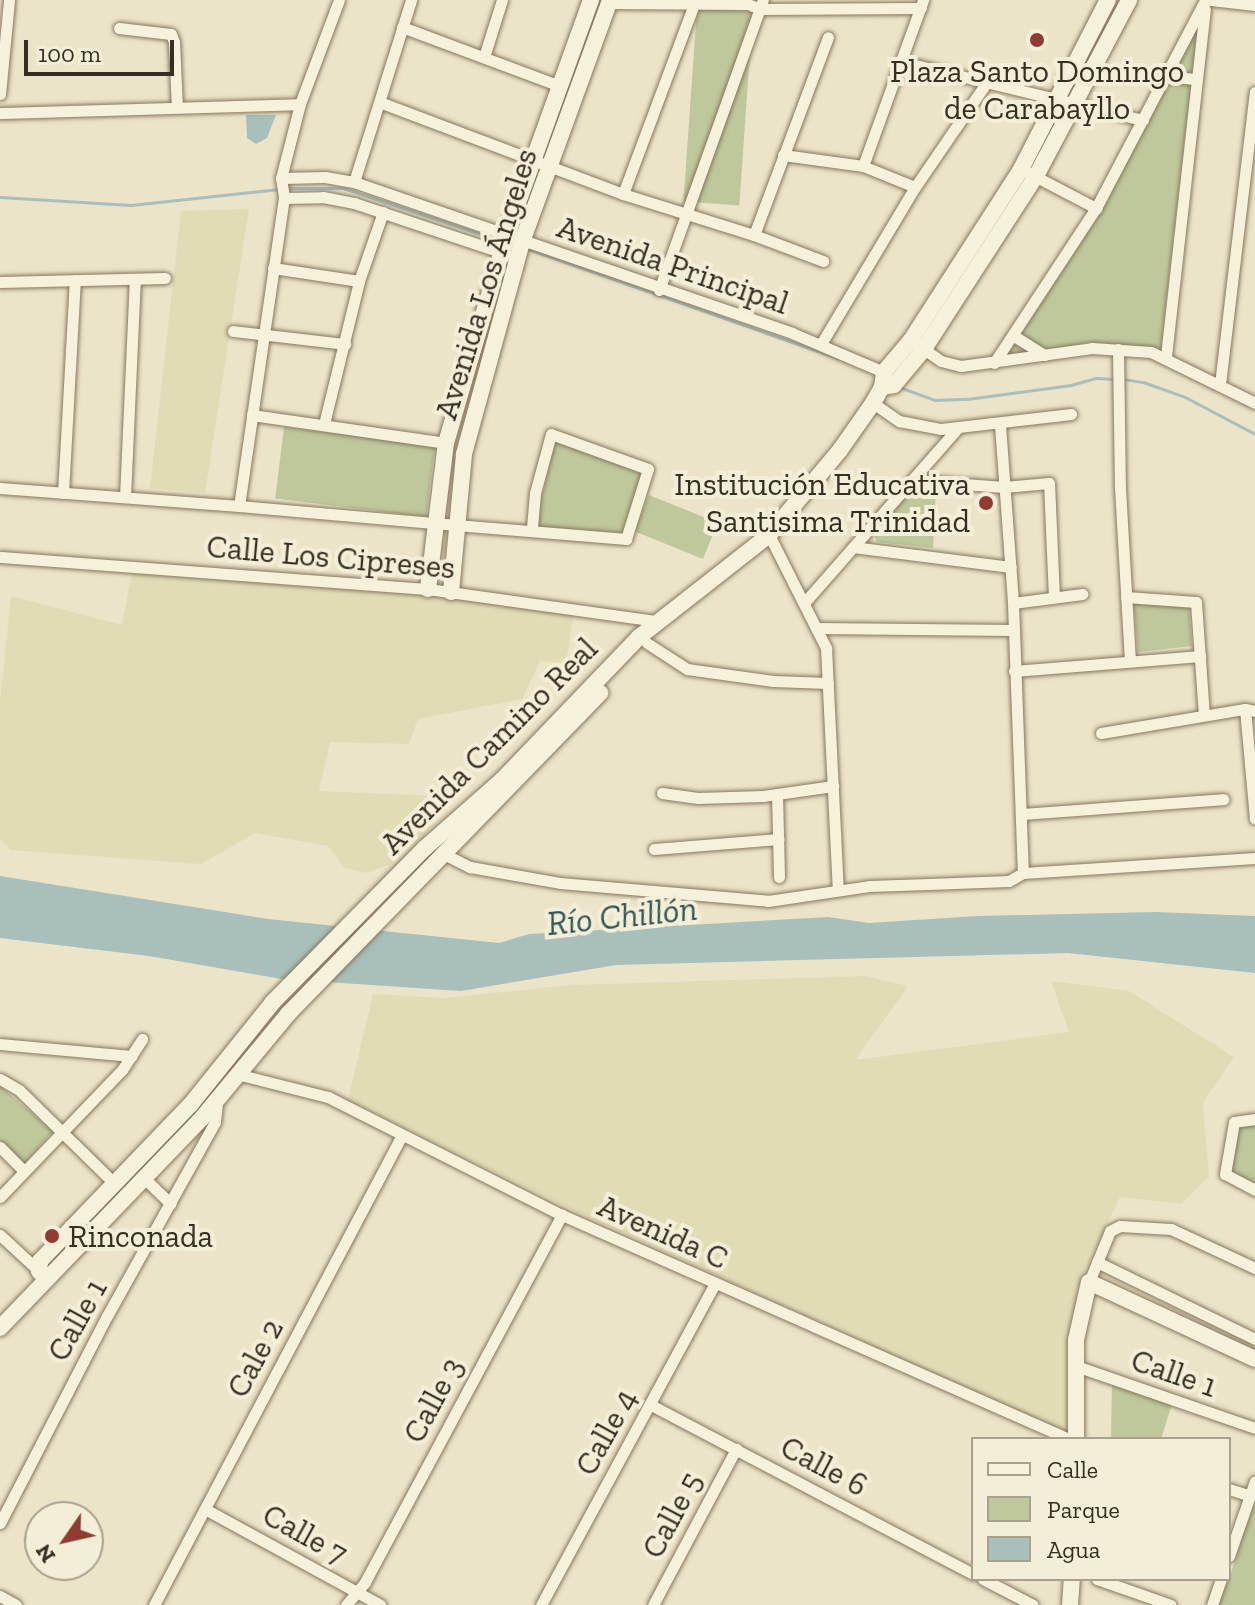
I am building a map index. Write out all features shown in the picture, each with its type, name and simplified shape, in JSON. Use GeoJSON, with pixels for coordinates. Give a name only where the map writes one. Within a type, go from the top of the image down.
{"type":"FeatureCollection","features":[{"type":"Feature","properties":{"kind":"main road","name":"Avenida Los Ángeles"},"geometry":{"type":"LineString","coordinates":[[542,163],[560,86],[591,0]]}},
{"type":"Feature","properties":{"kind":"main road","name":"Avenida Camino Real"},"geometry":{"type":"LineString","coordinates":[[1029,172],[1058,99],[1108,0]]}},
{"type":"Feature","properties":{"kind":"main road","name":"Avenida Camino Real"},"geometry":{"type":"LineString","coordinates":[[43,1275],[144,1178],[217,1099],[288,1014],[443,858],[647,643],[732,576],[763,540],[856,430],[883,380],[894,385],[1075,103],[1129,0]]}},
{"type":"Feature","properties":{"kind":"main road","name":"Avenida Los Ángeles"},"geometry":{"type":"LineString","coordinates":[[428,589],[446,443],[542,163],[610,2]]}},
{"type":"Feature","properties":{"kind":"main road","name":"Avenida Los Ángeles"},"geometry":{"type":"LineString","coordinates":[[451,592],[464,454],[512,247]]}},
{"type":"Feature","properties":{"kind":"main road","name":"Avenida Camino Real"},"geometry":{"type":"LineString","coordinates":[[43,1275],[40,1261],[191,1104],[273,1002],[425,848],[502,780],[657,621],[763,540]]}},
{"type":"Feature","properties":{"kind":"main road"},"geometry":{"type":"LineString","coordinates":[[0,1328],[43,1275]]}},
{"type":"Feature","properties":{"kind":"main road"},"geometry":{"type":"LineString","coordinates":[[1078,1437],[1076,1340],[1089,1282],[1255,1359]]}},
{"type":"Feature","properties":{"kind":"main road"},"geometry":{"type":"LineString","coordinates":[[1070,1605],[1072,1581]]}},
{"type":"Feature","properties":{"kind":"street"},"geometry":{"type":"LineString","coordinates":[[0,94],[9,0]]}},
{"type":"Feature","properties":{"kind":"street"},"geometry":{"type":"LineString","coordinates":[[239,506],[284,198],[281,178],[300,104],[339,0]]}},
{"type":"Feature","properties":{"kind":"street"},"geometry":{"type":"LineString","coordinates":[[354,182],[382,103],[411,0]]}},
{"type":"Feature","properties":{"kind":"street"},"geometry":{"type":"LineString","coordinates":[[484,57],[502,0]]}},
{"type":"Feature","properties":{"kind":"street"},"geometry":{"type":"LineString","coordinates":[[1207,0],[1255,5]]}},
{"type":"Feature","properties":{"kind":"street"},"geometry":{"type":"LineString","coordinates":[[994,363],[1096,208],[1207,0]]}},
{"type":"Feature","properties":{"kind":"street"},"geometry":{"type":"LineString","coordinates":[[1166,356],[1207,0]]}},
{"type":"Feature","properties":{"kind":"street"},"geometry":{"type":"LineString","coordinates":[[610,2],[922,4],[863,166]]}},
{"type":"Feature","properties":{"kind":"street"},"geometry":{"type":"LineString","coordinates":[[623,194],[694,4]]}},
{"type":"Feature","properties":{"kind":"street"},"geometry":{"type":"LineString","coordinates":[[659,290],[762,5]]}},
{"type":"Feature","properties":{"kind":"street"},"geometry":{"type":"LineString","coordinates":[[402,27],[560,86]]}},
{"type":"Feature","properties":{"kind":"street"},"geometry":{"type":"LineString","coordinates":[[119,28],[171,34],[177,107]]}},
{"type":"Feature","properties":{"kind":"street"},"geometry":{"type":"LineString","coordinates":[[754,235],[828,37]]}},
{"type":"Feature","properties":{"kind":"street"},"geometry":{"type":"LineString","coordinates":[[903,62],[1143,120]]}},
{"type":"Feature","properties":{"kind":"street"},"geometry":{"type":"LineString","coordinates":[[1166,76],[1197,79]]}},
{"type":"Feature","properties":{"kind":"street"},"geometry":{"type":"LineString","coordinates":[[821,344],[915,187],[987,82]]}},
{"type":"Feature","properties":{"kind":"street"},"geometry":{"type":"LineString","coordinates":[[1220,384],[1255,92]]}},
{"type":"Feature","properties":{"kind":"street"},"geometry":{"type":"LineString","coordinates":[[382,103],[623,194],[754,235],[823,261]]}},
{"type":"Feature","properties":{"kind":"street"},"geometry":{"type":"LineString","coordinates":[[0,113],[300,104]]}},
{"type":"Feature","properties":{"kind":"street"},"geometry":{"type":"LineString","coordinates":[[783,155],[863,166],[915,187]]}},
{"type":"Feature","properties":{"kind":"street"},"geometry":{"type":"LineString","coordinates":[[1029,172],[1096,208]]}},
{"type":"Feature","properties":{"kind":"street","name":"Avenida Principal"},"geometry":{"type":"LineString","coordinates":[[281,178],[325,177],[354,182],[512,247]]}},
{"type":"Feature","properties":{"kind":"street","name":"Avenida Principal"},"geometry":{"type":"LineString","coordinates":[[284,198],[323,197],[659,290],[821,344],[883,380]]}},
{"type":"Feature","properties":{"kind":"street"},"geometry":{"type":"LineString","coordinates":[[324,424],[359,281],[383,212]]}},
{"type":"Feature","properties":{"kind":"street"},"geometry":{"type":"LineString","coordinates":[[273,268],[359,281]]}},
{"type":"Feature","properties":{"kind":"street"},"geometry":{"type":"LineString","coordinates":[[0,282],[165,278]]}},
{"type":"Feature","properties":{"kind":"street"},"geometry":{"type":"LineString","coordinates":[[125,497],[135,279]]}},
{"type":"Feature","properties":{"kind":"street"},"geometry":{"type":"LineString","coordinates":[[63,493],[75,280]]}},
{"type":"Feature","properties":{"kind":"street"},"geometry":{"type":"LineString","coordinates":[[233,331],[345,344]]}},
{"type":"Feature","properties":{"kind":"street"},"geometry":{"type":"LineString","coordinates":[[1014,336],[1044,355]]}},
{"type":"Feature","properties":{"kind":"street"},"geometry":{"type":"LineString","coordinates":[[918,344],[949,365],[994,363],[1081,349],[1118,349],[1166,356],[1255,403]]}},
{"type":"Feature","properties":{"kind":"street"},"geometry":{"type":"LineString","coordinates":[[1118,349],[1130,661]]}},
{"type":"Feature","properties":{"kind":"street"},"geometry":{"type":"LineString","coordinates":[[873,403],[915,427],[1000,425],[1071,414]]}},
{"type":"Feature","properties":{"kind":"street"},"geometry":{"type":"LineString","coordinates":[[252,415],[446,443]]}},
{"type":"Feature","properties":{"kind":"street"},"geometry":{"type":"LineString","coordinates":[[1000,425],[1013,603],[1023,873]]}},
{"type":"Feature","properties":{"kind":"street"},"geometry":{"type":"LineString","coordinates":[[804,603],[958,428]]}},
{"type":"Feature","properties":{"kind":"street"},"geometry":{"type":"LineString","coordinates":[[0,488],[626,539],[648,469],[551,434],[535,493],[532,531]]}},
{"type":"Feature","properties":{"kind":"street"},"geometry":{"type":"LineString","coordinates":[[912,480],[1004,487],[1049,483],[1054,597]]}},
{"type":"Feature","properties":{"kind":"street"},"geometry":{"type":"LineString","coordinates":[[763,540],[804,603],[826,648],[838,890]]}},
{"type":"Feature","properties":{"kind":"street"},"geometry":{"type":"LineString","coordinates":[[853,547],[1011,567]]}},
{"type":"Feature","properties":{"kind":"street","name":"Calle Los Cipreses"},"geometry":{"type":"LineString","coordinates":[[0,557],[428,589],[657,621]]}},
{"type":"Feature","properties":{"kind":"street"},"geometry":{"type":"LineString","coordinates":[[1013,603],[1082,594]]}},
{"type":"Feature","properties":{"kind":"street"},"geometry":{"type":"LineString","coordinates":[[1126,597],[1196,602],[1204,715]]}},
{"type":"Feature","properties":{"kind":"street"},"geometry":{"type":"LineString","coordinates":[[816,628],[1013,630]]}},
{"type":"Feature","properties":{"kind":"street"},"geometry":{"type":"LineString","coordinates":[[647,643],[687,669],[773,681],[828,683]]}},
{"type":"Feature","properties":{"kind":"street"},"geometry":{"type":"LineString","coordinates":[[1014,671],[1200,656]]}},
{"type":"Feature","properties":{"kind":"street"},"geometry":{"type":"LineString","coordinates":[[1101,733],[1250,710],[1255,819]]}},
{"type":"Feature","properties":{"kind":"street"},"geometry":{"type":"LineString","coordinates":[[662,793],[698,798],[777,794],[833,786]]}},
{"type":"Feature","properties":{"kind":"street"},"geometry":{"type":"LineString","coordinates":[[777,794],[779,877]]}},
{"type":"Feature","properties":{"kind":"street"},"geometry":{"type":"LineString","coordinates":[[1021,814],[1223,799]]}},
{"type":"Feature","properties":{"kind":"street"},"geometry":{"type":"LineString","coordinates":[[654,849],[779,839]]}},
{"type":"Feature","properties":{"kind":"street"},"geometry":{"type":"LineString","coordinates":[[443,858],[479,869],[597,887],[768,901],[838,890],[1009,881],[1023,873],[1255,858]]}},
{"type":"Feature","properties":{"kind":"street"},"geometry":{"type":"LineString","coordinates":[[0,1197],[122,1070],[142,1039]]}},
{"type":"Feature","properties":{"kind":"street"},"geometry":{"type":"LineString","coordinates":[[0,1044],[131,1056]]}},
{"type":"Feature","properties":{"kind":"street","name":"Avenida C"},"geometry":{"type":"LineString","coordinates":[[237,1074],[328,1097],[562,1215],[1076,1437]]}},
{"type":"Feature","properties":{"kind":"street"},"geometry":{"type":"LineString","coordinates":[[0,1079],[19,1090],[115,1184]]}},
{"type":"Feature","properties":{"kind":"street","name":"Calle 1"},"geometry":{"type":"LineString","coordinates":[[0,1523],[107,1316],[215,1122],[217,1099]]}},
{"type":"Feature","properties":{"kind":"street"},"geometry":{"type":"LineString","coordinates":[[1255,1119],[1234,1122],[1225,1174],[1255,1190]]}},
{"type":"Feature","properties":{"kind":"street","name":"Cale 2"},"geometry":{"type":"LineString","coordinates":[[154,1605],[402,1135]]}},
{"type":"Feature","properties":{"kind":"street"},"geometry":{"type":"LineString","coordinates":[[0,1147],[24,1171]]}},
{"type":"Feature","properties":{"kind":"street"},"geometry":{"type":"LineString","coordinates":[[144,1178],[171,1204]]}},
{"type":"Feature","properties":{"kind":"street","name":"Calle 3"},"geometry":{"type":"LineString","coordinates":[[346,1605],[365,1582],[562,1215]]}},
{"type":"Feature","properties":{"kind":"street"},"geometry":{"type":"LineString","coordinates":[[1089,1282],[1110,1231],[1120,1226],[1171,1229],[1255,1268]]}},
{"type":"Feature","properties":{"kind":"street"},"geometry":{"type":"LineString","coordinates":[[0,1235],[43,1275]]}},
{"type":"Feature","properties":{"kind":"street"},"geometry":{"type":"LineString","coordinates":[[1097,1262],[1255,1339]]}},
{"type":"Feature","properties":{"kind":"street","name":"Calle 4"},"geometry":{"type":"LineString","coordinates":[[541,1605],[715,1283]]}},
{"type":"Feature","properties":{"kind":"street","name":"Calle 1"},"geometry":{"type":"LineString","coordinates":[[1076,1366],[1255,1428]]}},
{"type":"Feature","properties":{"kind":"street","name":"Calle 6"},"geometry":{"type":"LineString","coordinates":[[651,1405],[971,1573]]}},
{"type":"Feature","properties":{"kind":"street","name":"Calle 5"},"geometry":{"type":"LineString","coordinates":[[653,1605],[736,1449]]}},
{"type":"Feature","properties":{"kind":"street"},"geometry":{"type":"LineString","coordinates":[[1231,1550],[1255,1481]]}},
{"type":"Feature","properties":{"kind":"street"},"geometry":{"type":"LineString","coordinates":[[1231,1490],[1250,1496]]}},
{"type":"Feature","properties":{"kind":"street","name":"Calle 7"},"geometry":{"type":"LineString","coordinates":[[205,1509],[380,1605]]}},
{"type":"Feature","properties":{"kind":"street"},"geometry":{"type":"LineString","coordinates":[[987,1581],[1033,1605]]}},
{"type":"Feature","properties":{"kind":"street"},"geometry":{"type":"LineString","coordinates":[[1103,1581],[1171,1605]]}},
{"type":"Feature","properties":{"kind":"street"},"geometry":{"type":"LineString","coordinates":[[1212,1605],[1220,1581]]}},
{"type":"Feature","properties":{"kind":"street"},"geometry":{"type":"LineString","coordinates":[[0,1596],[16,1605]]}},
{"type":"Feature","properties":{"kind":"shaded area"},"geometry":{"type":"Polygon","coordinates":[[[249,209],[205,493],[150,488],[181,211],[249,209]]]}},
{"type":"Feature","properties":{"kind":"shaded area"},"geometry":{"type":"Polygon","coordinates":[[[132,573],[404,592],[574,612],[566,663],[540,661],[522,699],[418,719],[409,744],[330,742],[319,791],[437,796],[433,826],[394,863],[366,873],[345,868],[328,846],[255,833],[201,864],[10,850],[0,839],[0,700],[11,596],[122,625],[132,573]]]}},
{"type":"Feature","properties":{"kind":"shaded area"},"geometry":{"type":"Polygon","coordinates":[[[865,976],[908,986],[855,1060],[1069,1032],[1051,981],[1129,991],[1234,1057],[1203,1102],[1209,1177],[1181,1204],[1120,1197],[1077,1287],[1067,1434],[566,1207],[348,1100],[373,994],[444,998],[571,985],[865,976]]]}},
{"type":"Feature","properties":{"kind":"green space"},"geometry":{"type":"Polygon","coordinates":[[[697,8],[753,12],[739,205],[683,202],[697,8]]]}},
{"type":"Feature","properties":{"kind":"green space"},"geometry":{"type":"Polygon","coordinates":[[[1198,23],[1161,348],[1090,342],[1002,359],[1100,213],[1198,23]]]}},
{"type":"Feature","properties":{"kind":"green space"},"geometry":{"type":"Polygon","coordinates":[[[284,427],[435,446],[426,517],[275,498],[284,427]]]}},
{"type":"Feature","properties":{"kind":"green space"},"geometry":{"type":"Polygon","coordinates":[[[554,440],[642,474],[623,533],[536,527],[554,440]]]}},
{"type":"Feature","properties":{"kind":"green space"},"geometry":{"type":"Polygon","coordinates":[[[915,487],[936,489],[933,548],[877,542],[874,534],[915,487]]]}},
{"type":"Feature","properties":{"kind":"green space"},"geometry":{"type":"Polygon","coordinates":[[[649,495],[718,523],[703,559],[634,531],[649,495]]]}},
{"type":"Feature","properties":{"kind":"green space"},"geometry":{"type":"Polygon","coordinates":[[[1134,602],[1189,606],[1192,646],[1138,652],[1134,602]]]}},
{"type":"Feature","properties":{"kind":"green space"},"geometry":{"type":"Polygon","coordinates":[[[0,1086],[53,1131],[24,1164],[0,1141],[0,1086]]]}},
{"type":"Feature","properties":{"kind":"green space"},"geometry":{"type":"Polygon","coordinates":[[[1255,1125],[1255,1183],[1231,1173],[1239,1127],[1255,1125]]]}},
{"type":"Feature","properties":{"kind":"green space"},"geometry":{"type":"Polygon","coordinates":[[[1112,1383],[1172,1404],[1162,1437],[1111,1437],[1112,1383]]]}},
{"type":"Feature","properties":{"kind":"green space"},"geometry":{"type":"Polygon","coordinates":[[[1255,1498],[1255,1605],[1217,1605],[1228,1581],[1231,1581],[1255,1498]]]}},
{"type":"Feature","properties":{"kind":"water"},"geometry":{"type":"Polygon","coordinates":[[[246,115],[276,115],[267,138],[256,144],[247,138],[246,115]]]}},
{"type":"Feature","properties":{"kind":"water"},"geometry":{"type":"Polygon","coordinates":[[[0,876],[268,919],[499,943],[529,934],[828,917],[869,923],[977,916],[1156,912],[1255,916],[1255,973],[1068,953],[616,965],[461,991],[282,979],[149,956],[0,938],[0,876]]]}},
{"type":"Feature","properties":{"kind":"waterway"},"geometry":{"type":"LineString","coordinates":[[287,188],[343,188],[498,240]]}},
{"type":"Feature","properties":{"kind":"waterway"},"geometry":{"type":"LineString","coordinates":[[0,197],[131,205],[279,189]]}},
{"type":"Feature","properties":{"kind":"waterway"},"geometry":{"type":"LineString","coordinates":[[525,248],[838,358]]}},
{"type":"Feature","properties":{"kind":"waterway"},"geometry":{"type":"LineString","coordinates":[[899,387],[934,400],[967,399],[1071,385],[1096,378],[1115,379]]}},
{"type":"Feature","properties":{"kind":"waterway"},"geometry":{"type":"LineString","coordinates":[[1123,379],[1143,382],[1185,397],[1255,434]]}},
{"type":"Feature","properties":{"kind":"place","name":"Plaza Santo Domingo de Carabayllo"},"geometry":{"type":"Point","coordinates":[1037,40]}},
{"type":"Feature","properties":{"kind":"place","name":"Institución Educativa Santisima Trinidad"},"geometry":{"type":"Point","coordinates":[986,503]}},
{"type":"Feature","properties":{"kind":"place","name":"Rinconada"},"geometry":{"type":"Point","coordinates":[52,1236]}},
{"type":"Feature","properties":{"kind":"water label","name":"Río Chillón"},"geometry":{"type":"Point","coordinates":[622,916]}}]}
